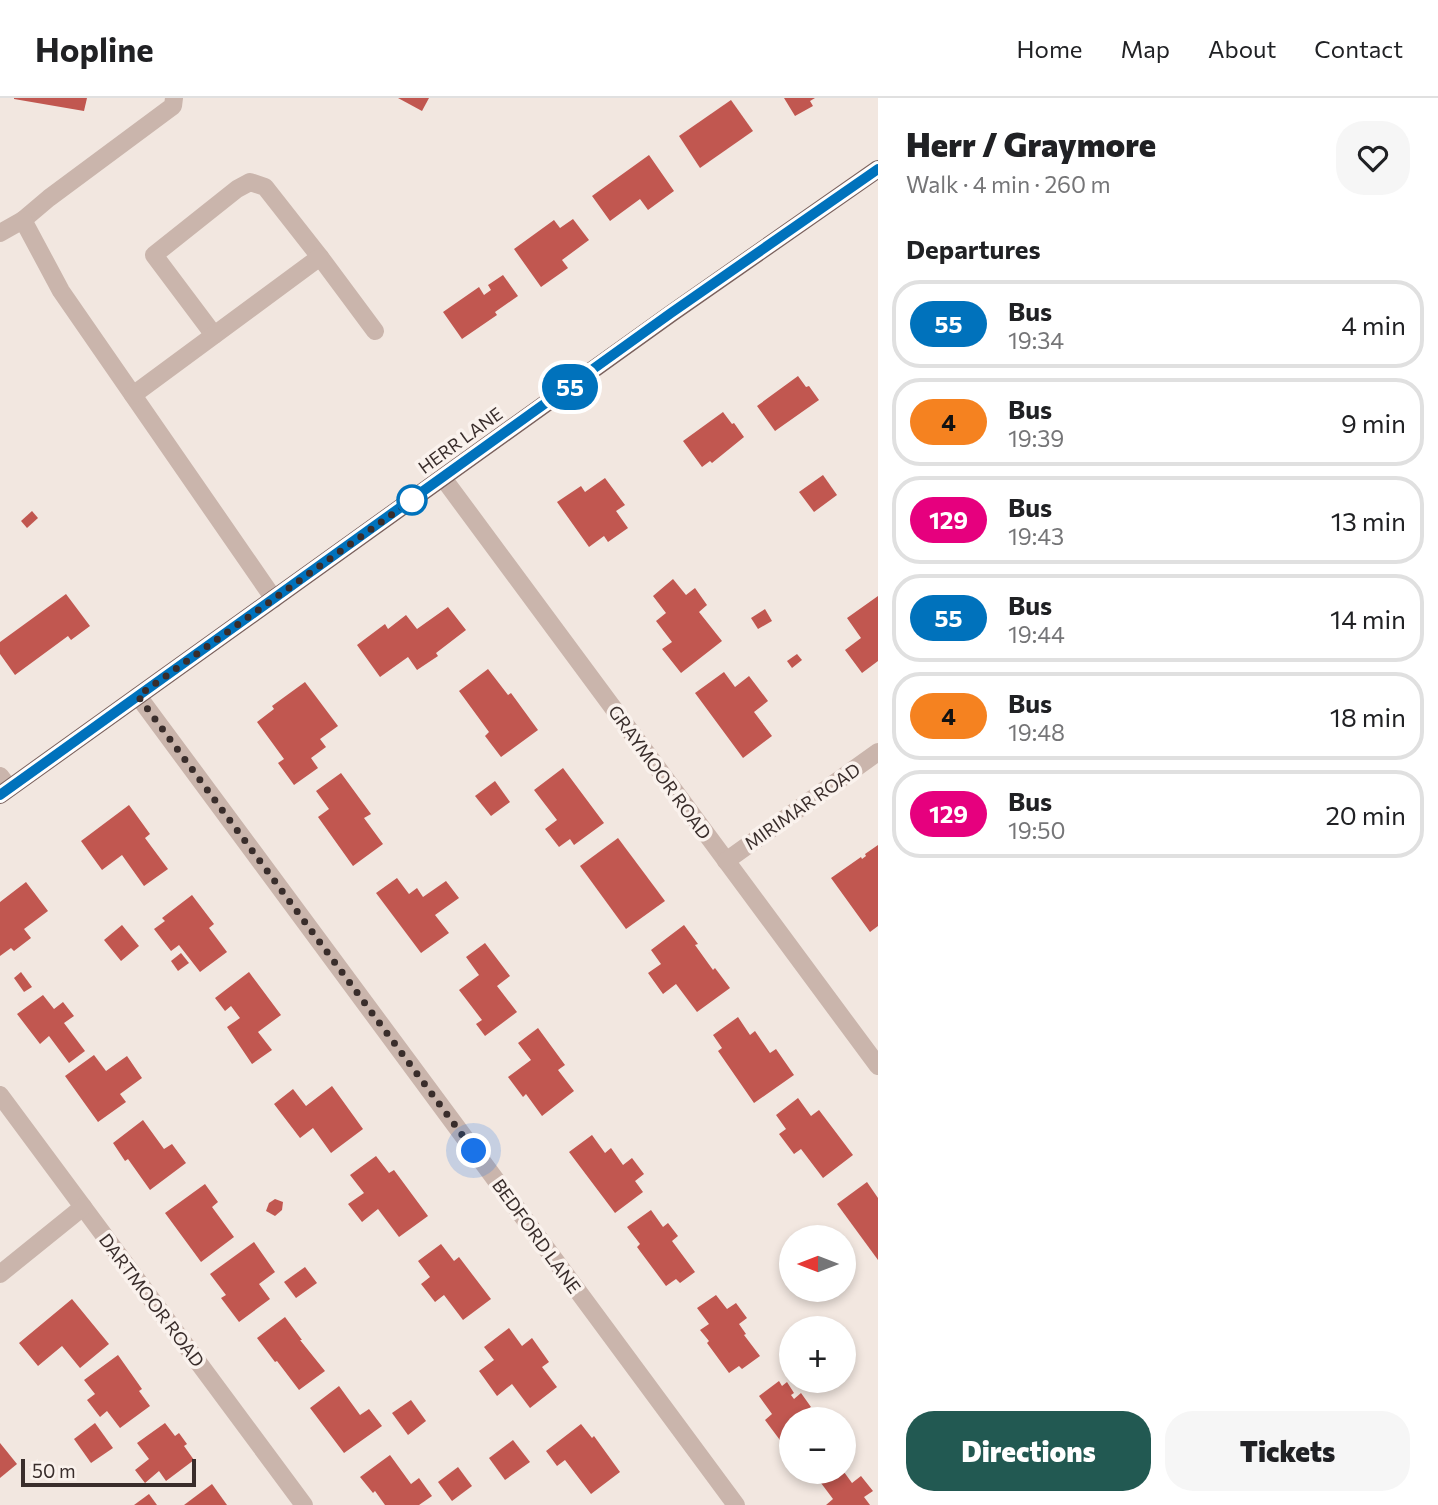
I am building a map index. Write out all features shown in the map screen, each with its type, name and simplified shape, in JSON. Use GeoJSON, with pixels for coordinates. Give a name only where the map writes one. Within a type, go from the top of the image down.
{"type":"FeatureCollection","features":[{"type":"Feature","properties":{"kind":"main road","name":"HERR LANE"},"geometry":{"type":"LineString","coordinates":[[3,787],[138,696],[671,313],[878,169]]}},
{"type":"Feature","properties":{"kind":"street"},"geometry":{"type":"LineString","coordinates":[[0,233],[23,220],[173,106],[174,98]]}},
{"type":"Feature","properties":{"kind":"street"},"geometry":{"type":"LineString","coordinates":[[214,335],[154,255],[236,189],[250,182],[265,187],[375,331]]}},
{"type":"Feature","properties":{"kind":"street"},"geometry":{"type":"LineString","coordinates":[[23,220],[61,291],[274,598]]}},
{"type":"Feature","properties":{"kind":"street"},"geometry":{"type":"LineString","coordinates":[[133,395],[320,257]]}},
{"type":"Feature","properties":{"kind":"street","name":"GRAYMOOR ROAD"},"geometry":{"type":"LineString","coordinates":[[443,478],[878,1066]]}},
{"type":"Feature","properties":{"kind":"street","name":"BEDFORD LANE"},"geometry":{"type":"LineString","coordinates":[[138,696],[736,1505]]}},
{"type":"Feature","properties":{"kind":"street","name":"MIRIMAR ROAD"},"geometry":{"type":"LineString","coordinates":[[726,861],[878,752]]}},
{"type":"Feature","properties":{"kind":"street","name":"DARTMOOR ROAD"},"geometry":{"type":"LineString","coordinates":[[0,1095],[303,1505]]}},
{"type":"Feature","properties":{"kind":"street"},"geometry":{"type":"LineString","coordinates":[[0,1274],[83,1207]]}},
{"type":"Feature","properties":{"kind":"building"},"geometry":{"type":"Polygon","coordinates":[[[14,98],[87,98],[84,111],[14,98]]]}},
{"type":"Feature","properties":{"kind":"building"},"geometry":{"type":"Polygon","coordinates":[[[398,98],[429,98],[422,111],[398,98]]]}},
{"type":"Feature","properties":{"kind":"building"},"geometry":{"type":"Polygon","coordinates":[[[784,98],[815,98],[810,101],[813,106],[795,116],[784,98]]]}},
{"type":"Feature","properties":{"kind":"building"},"geometry":{"type":"Polygon","coordinates":[[[731,100],[753,131],[700,168],[679,136],[731,100]]]}},
{"type":"Feature","properties":{"kind":"building"},"geometry":{"type":"Polygon","coordinates":[[[649,155],[674,191],[648,210],[640,199],[610,221],[592,196],[649,155]]]}},
{"type":"Feature","properties":{"kind":"building"},"geometry":{"type":"Polygon","coordinates":[[[573,219],[589,240],[562,260],[568,268],[541,287],[514,249],[554,220],[560,228],[573,219]]]}},
{"type":"Feature","properties":{"kind":"building"},"geometry":{"type":"Polygon","coordinates":[[[503,275],[518,296],[495,312],[497,315],[462,339],[443,312],[479,287],[484,295],[491,290],[488,285],[503,275]]]}},
{"type":"Feature","properties":{"kind":"building"},"geometry":{"type":"Polygon","coordinates":[[[798,376],[819,400],[775,431],[757,406],[798,376]]]}},
{"type":"Feature","properties":{"kind":"building"},"geometry":{"type":"Polygon","coordinates":[[[723,412],[744,437],[712,463],[710,461],[702,467],[683,441],[723,412]]]}},
{"type":"Feature","properties":{"kind":"building"},"geometry":{"type":"Polygon","coordinates":[[[823,475],[837,495],[814,512],[799,492],[823,475]]]}},
{"type":"Feature","properties":{"kind":"building"},"geometry":{"type":"Polygon","coordinates":[[[605,478],[625,505],[616,511],[628,528],[608,542],[604,536],[589,547],[557,502],[581,486],[585,492],[605,478]]]}},
{"type":"Feature","properties":{"kind":"building"},"geometry":{"type":"Polygon","coordinates":[[[32,511],[38,518],[27,528],[21,521],[32,511]]]}},
{"type":"Feature","properties":{"kind":"building"},"geometry":{"type":"Polygon","coordinates":[[[673,579],[686,595],[695,588],[707,605],[699,612],[722,641],[681,673],[662,649],[672,642],[656,621],[666,613],[653,596],[673,579]]]}},
{"type":"Feature","properties":{"kind":"building"},"geometry":{"type":"Polygon","coordinates":[[[66,594],[90,626],[71,640],[68,636],[15,675],[0,654],[0,642],[66,594]]]}},
{"type":"Feature","properties":{"kind":"building"},"geometry":{"type":"Polygon","coordinates":[[[878,596],[878,661],[862,673],[845,650],[861,638],[847,618],[878,596]]]}},
{"type":"Feature","properties":{"kind":"building"},"geometry":{"type":"Polygon","coordinates":[[[448,607],[466,630],[436,653],[438,656],[417,670],[408,657],[380,677],[357,645],[385,624],[388,629],[406,615],[417,629],[448,607]]]}},
{"type":"Feature","properties":{"kind":"building"},"geometry":{"type":"Polygon","coordinates":[[[765,609],[772,621],[758,629],[751,618],[765,609]]]}},
{"type":"Feature","properties":{"kind":"building"},"geometry":{"type":"Polygon","coordinates":[[[797,654],[802,660],[792,668],[787,661],[797,654]]]}},
{"type":"Feature","properties":{"kind":"building"},"geometry":{"type":"Polygon","coordinates":[[[488,669],[508,695],[511,693],[538,730],[501,757],[485,736],[489,732],[459,691],[488,669]]]}},
{"type":"Feature","properties":{"kind":"building"},"geometry":{"type":"Polygon","coordinates":[[[724,672],[735,687],[749,676],[768,701],[754,712],[772,736],[743,758],[695,693],[724,672]]]}},
{"type":"Feature","properties":{"kind":"building"},"geometry":{"type":"Polygon","coordinates":[[[305,682],[338,726],[320,739],[326,747],[311,758],[318,768],[294,785],[278,763],[284,759],[257,722],[274,709],[272,706],[305,682]]]}},
{"type":"Feature","properties":{"kind":"building"},"geometry":{"type":"Polygon","coordinates":[[[563,768],[604,823],[574,845],[570,839],[559,847],[545,829],[557,820],[534,790],[563,768]]]}},
{"type":"Feature","properties":{"kind":"building"},"geometry":{"type":"Polygon","coordinates":[[[341,773],[371,814],[364,818],[383,844],[353,866],[318,817],[329,809],[316,791],[341,773]]]}},
{"type":"Feature","properties":{"kind":"building"},"geometry":{"type":"Polygon","coordinates":[[[495,781],[510,802],[491,816],[475,796],[495,781]]]}},
{"type":"Feature","properties":{"kind":"building"},"geometry":{"type":"Polygon","coordinates":[[[129,805],[150,834],[145,838],[168,869],[144,886],[122,855],[102,870],[81,841],[129,805]]]}},
{"type":"Feature","properties":{"kind":"building"},"geometry":{"type":"Polygon","coordinates":[[[618,838],[665,901],[626,929],[580,866],[618,838]]]}},
{"type":"Feature","properties":{"kind":"building"},"geometry":{"type":"Polygon","coordinates":[[[878,845],[878,926],[870,932],[831,878],[861,857],[862,859],[878,845]]]}},
{"type":"Feature","properties":{"kind":"building"},"geometry":{"type":"Polygon","coordinates":[[[397,878],[409,894],[417,888],[423,897],[446,881],[459,898],[435,915],[449,933],[421,953],[376,893],[397,878]]]}},
{"type":"Feature","properties":{"kind":"building"},"geometry":{"type":"Polygon","coordinates":[[[26,882],[48,911],[24,929],[31,938],[14,951],[11,948],[0,956],[0,902],[26,882]]]}},
{"type":"Feature","properties":{"kind":"building"},"geometry":{"type":"Polygon","coordinates":[[[192,895],[214,924],[209,928],[227,952],[200,972],[179,945],[171,951],[154,929],[165,921],[162,918],[192,895]]]}},
{"type":"Feature","properties":{"kind":"building"},"geometry":{"type":"Polygon","coordinates":[[[122,925],[139,946],[121,961],[104,940],[122,925]]]}},
{"type":"Feature","properties":{"kind":"building"},"geometry":{"type":"Polygon","coordinates":[[[684,925],[713,970],[715,968],[730,988],[697,1012],[676,984],[663,994],[648,973],[661,964],[651,950],[684,925]]]}},
{"type":"Feature","properties":{"kind":"building"},"geometry":{"type":"Polygon","coordinates":[[[485,943],[510,976],[497,986],[517,1012],[485,1036],[476,1024],[482,1020],[459,990],[479,975],[466,957],[485,943]]]}},
{"type":"Feature","properties":{"kind":"building"},"geometry":{"type":"Polygon","coordinates":[[[181,953],[189,963],[178,971],[171,961],[181,953]]]}},
{"type":"Feature","properties":{"kind":"building"},"geometry":{"type":"Polygon","coordinates":[[[21,972],[32,987],[24,992],[14,978],[21,972]]]}},
{"type":"Feature","properties":{"kind":"building"},"geometry":{"type":"Polygon","coordinates":[[[249,972],[281,1015],[258,1032],[272,1050],[252,1064],[227,1027],[240,1018],[231,1006],[225,1011],[215,998],[249,972]]]}},
{"type":"Feature","properties":{"kind":"building"},"geometry":{"type":"Polygon","coordinates":[[[43,995],[54,1009],[63,1002],[74,1016],[64,1023],[85,1051],[69,1063],[49,1036],[40,1044],[17,1014],[43,995]]]}},
{"type":"Feature","properties":{"kind":"building"},"geometry":{"type":"Polygon","coordinates":[[[738,1017],[750,1035],[755,1031],[770,1053],[776,1049],[794,1075],[754,1103],[718,1051],[722,1048],[713,1035],[738,1017]]]}},
{"type":"Feature","properties":{"kind":"building"},"geometry":{"type":"Polygon","coordinates":[[[538,1028],[565,1065],[558,1070],[574,1091],[542,1116],[526,1094],[523,1097],[508,1077],[531,1060],[518,1043],[538,1028]]]}},
{"type":"Feature","properties":{"kind":"building"},"geometry":{"type":"Polygon","coordinates":[[[94,1055],[106,1071],[127,1056],[142,1078],[120,1094],[126,1102],[98,1122],[65,1076],[94,1055]]]}},
{"type":"Feature","properties":{"kind":"building"},"geometry":{"type":"Polygon","coordinates":[[[332,1086],[363,1129],[331,1153],[313,1128],[300,1138],[274,1104],[293,1089],[306,1106],[332,1086]]]}},
{"type":"Feature","properties":{"kind":"building"},"geometry":{"type":"Polygon","coordinates":[[[798,1098],[811,1116],[819,1110],[853,1155],[823,1178],[801,1149],[794,1154],[779,1134],[786,1129],[776,1115],[798,1098]]]}},
{"type":"Feature","properties":{"kind":"building"},"geometry":{"type":"Polygon","coordinates":[[[143,1120],[164,1149],[172,1144],[186,1163],[150,1190],[113,1143],[143,1120]]]}},
{"type":"Feature","properties":{"kind":"building"},"geometry":{"type":"Polygon","coordinates":[[[592,1135],[605,1153],[611,1148],[623,1165],[632,1158],[644,1174],[635,1181],[643,1192],[615,1213],[569,1152],[592,1135]]]}},
{"type":"Feature","properties":{"kind":"building"},"geometry":{"type":"Polygon","coordinates":[[[376,1156],[389,1173],[394,1170],[428,1216],[399,1237],[378,1209],[362,1222],[348,1204],[364,1193],[350,1175],[376,1156]]]}},
{"type":"Feature","properties":{"kind":"building"},"geometry":{"type":"Polygon","coordinates":[[[867,1182],[878,1198],[878,1260],[856,1230],[856,1225],[852,1225],[837,1204],[867,1182]]]}},
{"type":"Feature","properties":{"kind":"building"},"geometry":{"type":"Polygon","coordinates":[[[205,1184],[218,1202],[212,1207],[234,1237],[201,1262],[165,1213],[205,1184]]]}},
{"type":"Feature","properties":{"kind":"building"},"geometry":{"type":"Polygon","coordinates":[[[275,1199],[283,1202],[282,1210],[275,1216],[266,1211],[269,1203],[275,1199]]]}},
{"type":"Feature","properties":{"kind":"building"},"geometry":{"type":"Polygon","coordinates":[[[651,1210],[663,1227],[668,1223],[678,1236],[672,1241],[695,1272],[680,1283],[676,1279],[666,1286],[637,1247],[640,1244],[627,1227],[651,1210]]]}},
{"type":"Feature","properties":{"kind":"building"},"geometry":{"type":"Polygon","coordinates":[[[254,1242],[275,1272],[259,1284],[270,1299],[239,1322],[221,1298],[226,1295],[210,1274],[254,1242]]]}},
{"type":"Feature","properties":{"kind":"building"},"geometry":{"type":"Polygon","coordinates":[[[441,1244],[454,1261],[459,1257],[491,1299],[463,1320],[444,1295],[435,1302],[421,1284],[430,1277],[418,1261],[441,1244]]]}},
{"type":"Feature","properties":{"kind":"building"},"geometry":{"type":"Polygon","coordinates":[[[305,1267],[317,1283],[296,1298],[284,1282],[305,1267]]]}},
{"type":"Feature","properties":{"kind":"building"},"geometry":{"type":"Polygon","coordinates":[[[716,1295],[727,1309],[736,1303],[747,1318],[739,1324],[760,1356],[742,1369],[739,1366],[729,1373],[700,1330],[709,1324],[697,1308],[716,1295]]]}},
{"type":"Feature","properties":{"kind":"building"},"geometry":{"type":"Polygon","coordinates":[[[72,1299],[109,1344],[80,1368],[62,1346],[38,1366],[19,1343],[72,1299]]]}},
{"type":"Feature","properties":{"kind":"building"},"geometry":{"type":"Polygon","coordinates":[[[285,1317],[325,1371],[299,1390],[257,1338],[285,1317]]]}},
{"type":"Feature","properties":{"kind":"building"},"geometry":{"type":"Polygon","coordinates":[[[509,1328],[522,1346],[532,1338],[549,1362],[542,1367],[557,1387],[530,1408],[512,1384],[497,1396],[479,1371],[494,1360],[484,1347],[509,1328]]]}},
{"type":"Feature","properties":{"kind":"building"},"geometry":{"type":"Polygon","coordinates":[[[118,1355],[142,1389],[139,1391],[150,1406],[120,1428],[107,1411],[100,1417],[87,1400],[95,1394],[84,1380],[118,1355]]]}},
{"type":"Feature","properties":{"kind":"building"},"geometry":{"type":"Polygon","coordinates":[[[779,1381],[779,1393],[794,1393],[791,1395],[794,1399],[801,1393],[811,1407],[779,1407],[779,1439],[765,1420],[772,1414],[759,1396],[779,1381]]]}},
{"type":"Feature","properties":{"kind":"building"},"geometry":{"type":"Polygon","coordinates":[[[339,1386],[360,1415],[369,1409],[382,1426],[344,1453],[310,1408],[339,1386]]]}},
{"type":"Feature","properties":{"kind":"building"},"geometry":{"type":"Polygon","coordinates":[[[411,1400],[426,1421],[408,1435],[392,1413],[411,1400]]]}},
{"type":"Feature","properties":{"kind":"building"},"geometry":{"type":"Polygon","coordinates":[[[95,1423],[113,1448],[91,1463],[74,1439],[95,1423]]]}},
{"type":"Feature","properties":{"kind":"building"},"geometry":{"type":"Polygon","coordinates":[[[165,1423],[175,1436],[179,1433],[194,1460],[166,1481],[159,1471],[145,1483],[135,1470],[149,1459],[137,1443],[165,1423]]]}},
{"type":"Feature","properties":{"kind":"building"},"geometry":{"type":"Polygon","coordinates":[[[581,1424],[592,1438],[594,1436],[620,1472],[591,1494],[565,1460],[557,1466],[546,1451],[581,1424]]]}},
{"type":"Feature","properties":{"kind":"building"},"geometry":{"type":"Polygon","coordinates":[[[513,1440],[530,1462],[505,1480],[489,1458],[513,1440]]]}},
{"type":"Feature","properties":{"kind":"building"},"geometry":{"type":"Polygon","coordinates":[[[0,1443],[17,1464],[0,1478],[0,1443]]]}},
{"type":"Feature","properties":{"kind":"building"},"geometry":{"type":"Polygon","coordinates":[[[390,1455],[411,1484],[419,1478],[432,1496],[419,1505],[385,1505],[360,1477],[390,1455]]]}},
{"type":"Feature","properties":{"kind":"building"},"geometry":{"type":"Polygon","coordinates":[[[458,1467],[472,1486],[452,1501],[438,1482],[458,1467]]]}},
{"type":"Feature","properties":{"kind":"building"},"geometry":{"type":"Polygon","coordinates":[[[861,1476],[873,1491],[864,1497],[870,1505],[826,1505],[833,1499],[822,1484],[856,1484],[856,1480],[861,1476]]]}},
{"type":"Feature","properties":{"kind":"building"},"geometry":{"type":"Polygon","coordinates":[[[212,1484],[227,1505],[184,1505],[212,1484]]]}},
{"type":"Feature","properties":{"kind":"building"},"geometry":{"type":"Polygon","coordinates":[[[149,1494],[157,1505],[134,1505],[149,1494]]]}},
{"type":"Feature","properties":{"kind":"bus line","name":"55"},"geometry":{"type":"LineString","coordinates":[[0,795],[671,313],[878,169]]}},
{"type":"Feature","properties":{"kind":"route"},"geometry":{"type":"LineString","coordinates":[[412,500],[138,696],[474,1151]]}}]}
